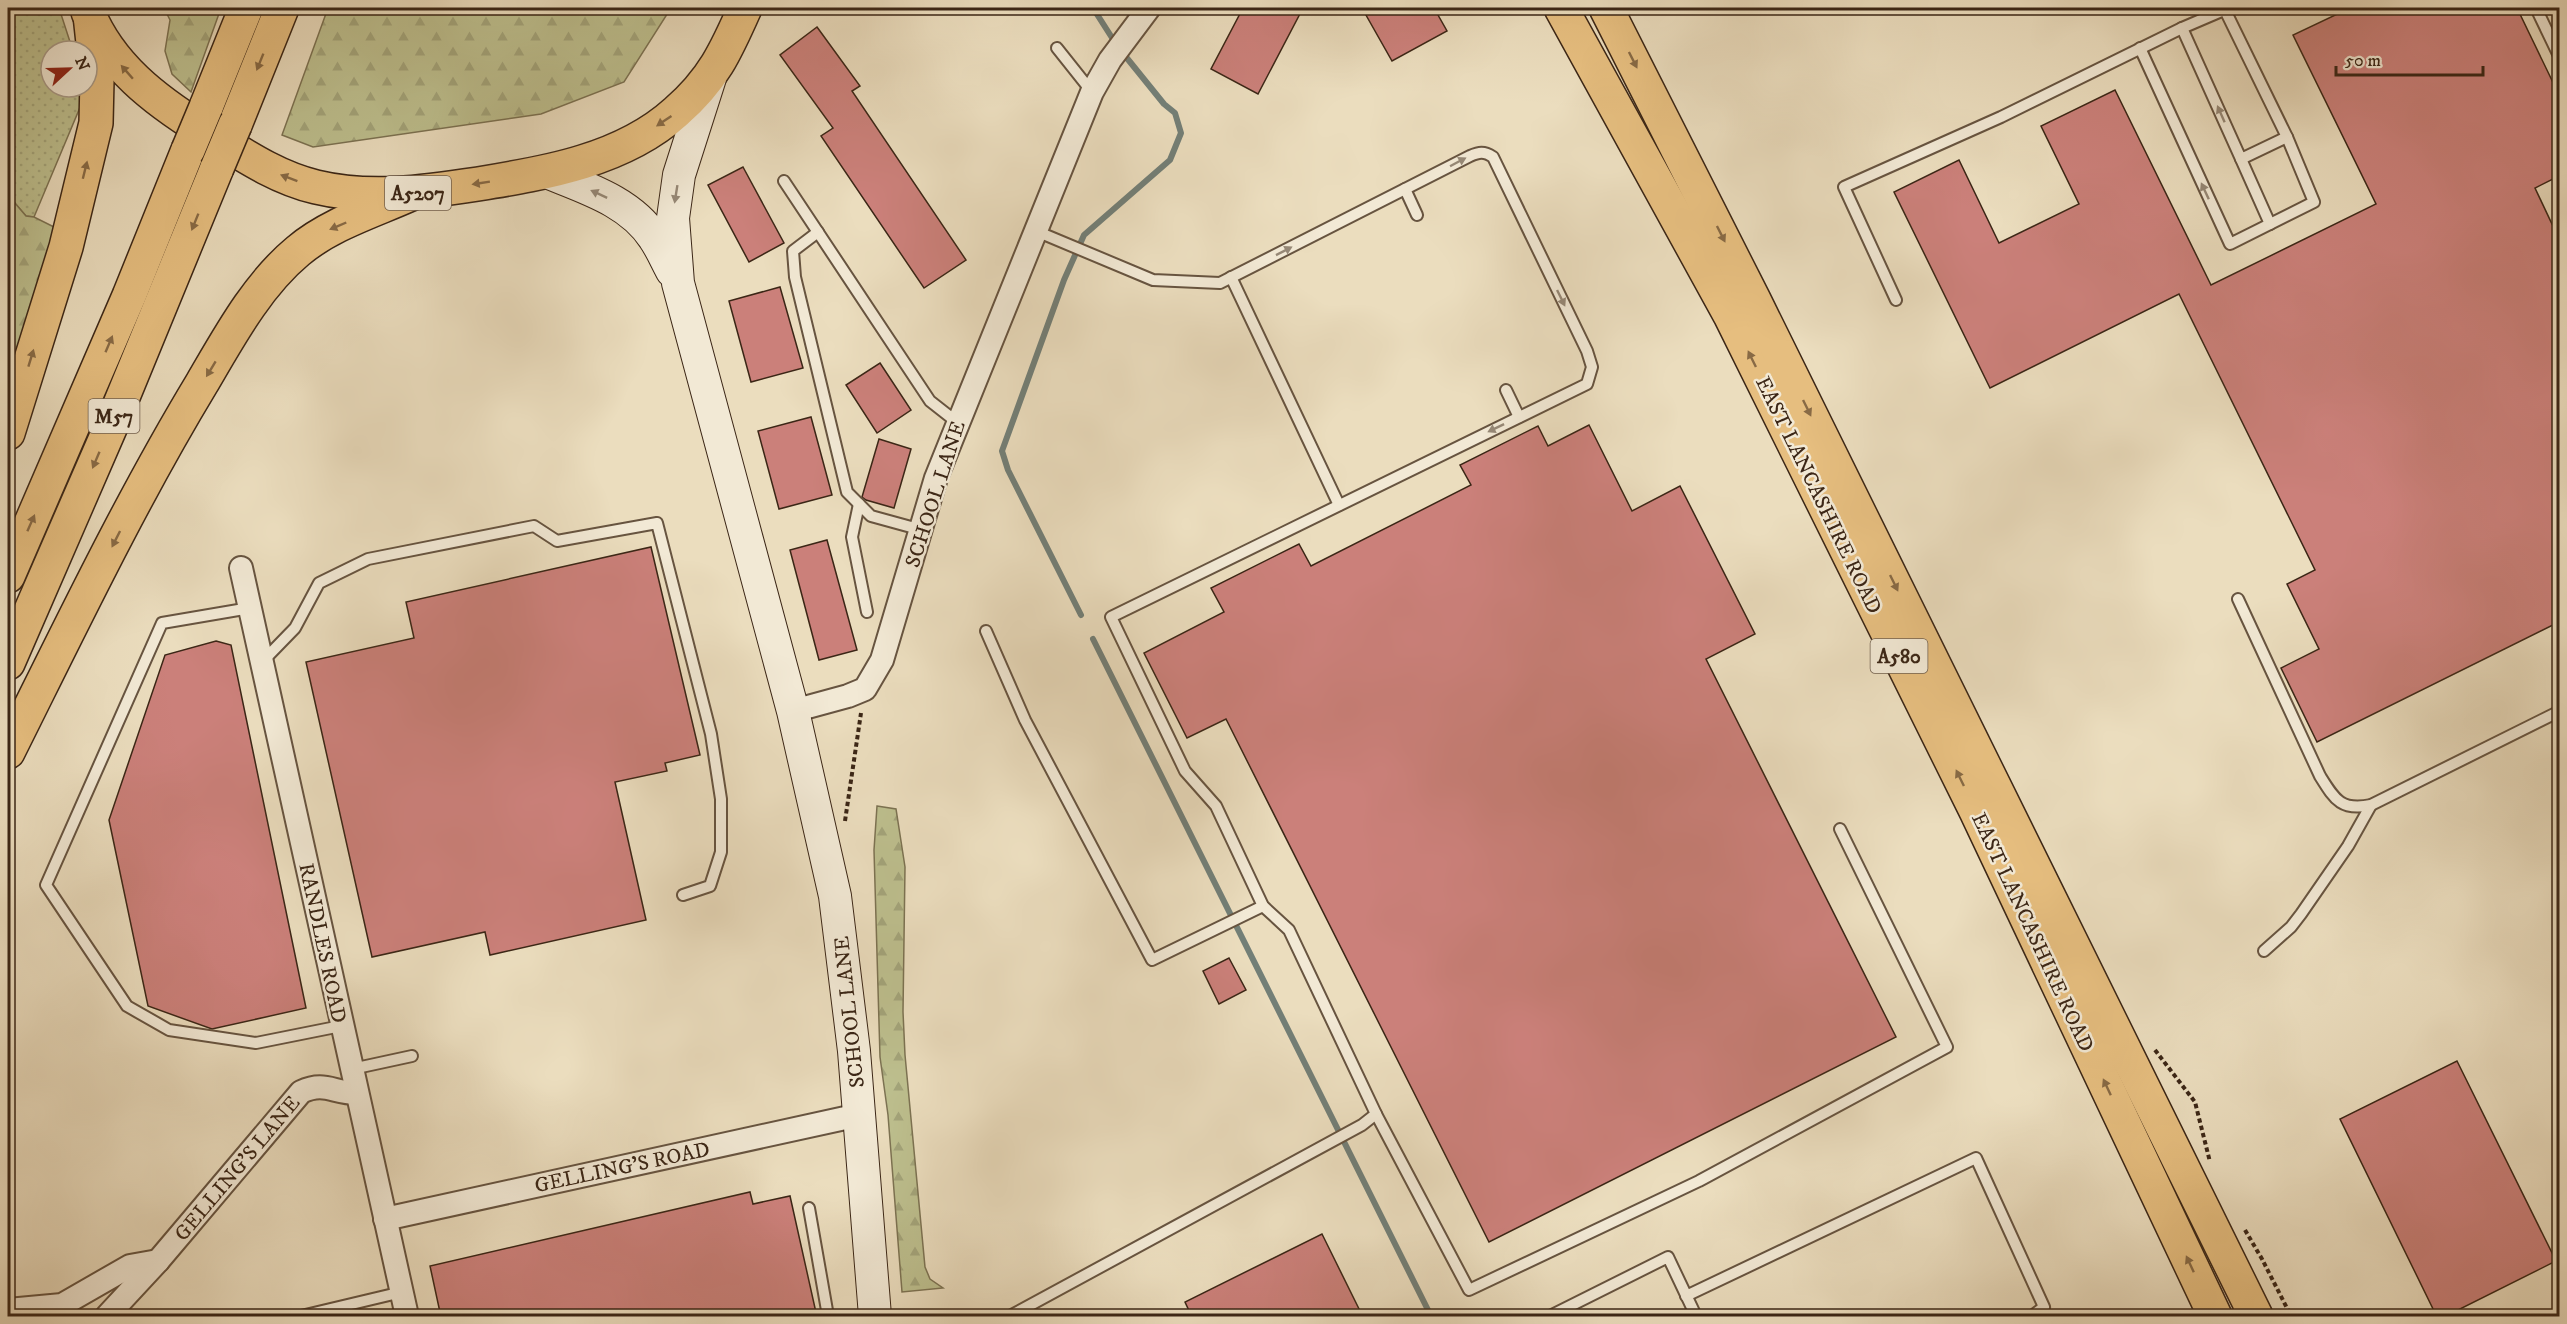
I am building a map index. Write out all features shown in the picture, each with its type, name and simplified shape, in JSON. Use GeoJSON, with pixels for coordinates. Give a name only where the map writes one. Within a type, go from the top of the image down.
{"type":"FeatureCollection","features":[{"type":"Feature","properties":{"kind":"highway","name":"M57"},"geometry":{"type":"LineString","coordinates":[[8,576],[129,296],[246,8]]}},
{"type":"Feature","properties":{"kind":"highway","name":"M57"},"geometry":{"type":"LineString","coordinates":[[8,663],[111,426],[282,8]]}},
{"type":"Feature","properties":{"kind":"highway","name":"A5207"},"geometry":{"type":"LineString","coordinates":[[88,11],[120,63],[153,98],[261,166],[296,181],[334,191],[411,194],[549,173],[639,138],[675,113],[710,78],[725,54],[745,8]]}},
{"type":"Feature","properties":{"kind":"highway","name":"EAST LANCASHIRE ROAD"},"geometry":{"type":"LineString","coordinates":[[1561,8],[1735,326],[1976,811],[2215,1317]]}},
{"type":"Feature","properties":{"kind":"highway"},"geometry":{"type":"LineString","coordinates":[[8,433],[66,247],[96,123],[98,80],[88,11]]}},
{"type":"Feature","properties":{"kind":"highway","name":"EAST LANCASHIRE ROAD"},"geometry":{"type":"LineString","coordinates":[[1615,14],[2256,1317]]}},
{"type":"Feature","properties":{"kind":"highway"},"geometry":{"type":"LineString","coordinates":[[8,753],[154,463],[230,337],[273,275],[298,250],[326,231],[411,194]]}},
{"type":"Feature","properties":{"kind":"main road","name":"SCHOOL LANE"},"geometry":{"type":"LineString","coordinates":[[710,78],[679,176],[672,218],[678,283],[793,711],[835,896],[846,975],[859,1115],[874,1317]]}},
{"type":"Feature","properties":{"kind":"main road","name":"SCHOOL LANE"},"geometry":{"type":"LineString","coordinates":[[549,173],[604,196],[634,216],[654,237],[678,283]]}},
{"type":"Feature","properties":{"kind":"street","name":"SCHOOL LANE"},"geometry":{"type":"LineString","coordinates":[[865,688],[882,660],[936,478],[1092,92],[1110,60],[1149,8]]}},
{"type":"Feature","properties":{"kind":"street","name":"RANDLES ROAD"},"geometry":{"type":"LineString","coordinates":[[241,568],[407,1317]]}},
{"type":"Feature","properties":{"kind":"street"},"geometry":{"type":"LineString","coordinates":[[793,711],[848,696],[865,688]]}},
{"type":"Feature","properties":{"kind":"street","name":"GELLING'S LANE"},"geometry":{"type":"LineString","coordinates":[[107,1317],[158,1261],[301,1092],[313,1086],[328,1086],[342,1093],[356,1093]]}},
{"type":"Feature","properties":{"kind":"street","name":"GELLING'S ROAD"},"geometry":{"type":"LineString","coordinates":[[385,1219],[859,1115]]}},
{"type":"Feature","properties":{"kind":"street","name":"GELLING'S LANE"},"geometry":{"type":"LineString","coordinates":[[8,1310],[67,1311],[130,1266],[158,1261]]}},
{"type":"Feature","properties":{"kind":"lane"},"geometry":{"type":"LineString","coordinates":[[2536,8],[2559,58]]}},
{"type":"Feature","properties":{"kind":"lane"},"geometry":{"type":"LineString","coordinates":[[1896,300],[1844,187],[2001,117],[2140,48],[2224,9],[2287,137],[2314,202],[2230,244],[2140,48]]}},
{"type":"Feature","properties":{"kind":"lane"},"geometry":{"type":"LineString","coordinates":[[2182,28],[2270,224]]}},
{"type":"Feature","properties":{"kind":"lane"},"geometry":{"type":"LineString","coordinates":[[1057,48],[1092,92]]}},
{"type":"Feature","properties":{"kind":"lane"},"geometry":{"type":"LineString","coordinates":[[2241,159],[2287,137]]}},
{"type":"Feature","properties":{"kind":"lane"},"geometry":{"type":"LineString","coordinates":[[1036,231],[1153,279],[1220,283],[1479,152],[1487,153],[1492,157],[1587,351],[1592,368],[1587,384],[1112,617],[1185,771],[1216,806],[1263,906],[1289,930],[1376,1114],[1469,1290],[1699,1181],[1947,1047],[1840,829]]}},
{"type":"Feature","properties":{"kind":"lane"},"geometry":{"type":"LineString","coordinates":[[784,181],[930,401],[958,423]]}},
{"type":"Feature","properties":{"kind":"lane"},"geometry":{"type":"LineString","coordinates":[[1405,189],[1417,214]]}},
{"type":"Feature","properties":{"kind":"lane"},"geometry":{"type":"LineString","coordinates":[[818,232],[793,251],[795,277],[847,492],[871,516],[922,530]]}},
{"type":"Feature","properties":{"kind":"lane"},"geometry":{"type":"LineString","coordinates":[[1231,277],[1339,505]]}},
{"type":"Feature","properties":{"kind":"lane"},"geometry":{"type":"LineString","coordinates":[[1506,390],[1519,417]]}},
{"type":"Feature","properties":{"kind":"lane"},"geometry":{"type":"LineString","coordinates":[[859,504],[852,537],[867,612]]}},
{"type":"Feature","properties":{"kind":"lane"},"geometry":{"type":"LineString","coordinates":[[262,663],[295,628],[319,583],[368,559],[534,526],[557,541],[657,523],[711,734],[721,799],[721,852],[710,886],[683,895]]}},
{"type":"Feature","properties":{"kind":"lane"},"geometry":{"type":"LineString","coordinates":[[2238,599],[2320,776],[2335,801],[2356,808],[2371,805],[2559,711]]}},
{"type":"Feature","properties":{"kind":"lane"},"geometry":{"type":"LineString","coordinates":[[250,608],[162,623],[46,885],[127,1005],[169,1030],[256,1043],[341,1026]]}},
{"type":"Feature","properties":{"kind":"lane"},"geometry":{"type":"LineString","coordinates":[[986,631],[1025,720],[1152,960],[1263,906]]}},
{"type":"Feature","properties":{"kind":"lane"},"geometry":{"type":"LineString","coordinates":[[2264,951],[2291,927],[2301,914],[2348,846],[2371,805]]}},
{"type":"Feature","properties":{"kind":"lane"},"geometry":{"type":"LineString","coordinates":[[351,1070],[412,1056]]}},
{"type":"Feature","properties":{"kind":"lane"},"geometry":{"type":"LineString","coordinates":[[1010,1317],[1353,1130],[1376,1114]]}},
{"type":"Feature","properties":{"kind":"lane"},"geometry":{"type":"LineString","coordinates":[[1686,1296],[1976,1158],[2044,1307],[2032,1317]]}},
{"type":"Feature","properties":{"kind":"lane"},"geometry":{"type":"LineString","coordinates":[[809,1208],[828,1317]]}},
{"type":"Feature","properties":{"kind":"lane"},"geometry":{"type":"LineString","coordinates":[[1550,1317],[1668,1257],[1696,1317]]}},
{"type":"Feature","properties":{"kind":"lane"},"geometry":{"type":"LineString","coordinates":[[301,1317],[402,1292]]}},
{"type":"Feature","properties":{"kind":"path"},"geometry":{"type":"LineString","coordinates":[[823,836],[843,830],[865,688]]}},
{"type":"Feature","properties":{"kind":"green space"},"geometry":{"type":"Polygon","coordinates":[[[8,8],[59,8],[69,39],[39,39],[39,99],[81,99],[81,105],[34,217],[26,216],[8,195],[8,8]]]}},
{"type":"Feature","properties":{"kind":"green space"},"geometry":{"type":"Polygon","coordinates":[[[164,8],[221,8],[191,92],[172,74],[165,51],[170,20],[164,8]]]}},
{"type":"Feature","properties":{"kind":"green space"},"geometry":{"type":"Polygon","coordinates":[[[328,8],[671,8],[624,82],[541,114],[313,147],[282,135],[328,8]]]}},
{"type":"Feature","properties":{"kind":"green space"},"geometry":{"type":"Polygon","coordinates":[[[8,195],[26,216],[34,217],[64,232],[8,398],[8,195]]]}},
{"type":"Feature","properties":{"kind":"green space"},"geometry":{"type":"Polygon","coordinates":[[[877,806],[896,809],[905,867],[903,1012],[905,1055],[925,1267],[930,1279],[943,1288],[902,1292],[888,1115],[880,1057],[874,850],[877,806]]]}},
{"type":"Feature","properties":{"kind":"building"},"geometry":{"type":"Polygon","coordinates":[[[1243,8],[1303,8],[1258,94],[1211,69],[1243,8]]]}},
{"type":"Feature","properties":{"kind":"building"},"geometry":{"type":"Polygon","coordinates":[[[1362,8],[1434,8],[1447,31],[1392,61],[1362,8]]]}},
{"type":"Feature","properties":{"kind":"building"},"geometry":{"type":"Polygon","coordinates":[[[2350,8],[2517,8],[2559,95],[2559,176],[2535,188],[2559,239],[2559,622],[2317,742],[2281,668],[2319,649],[2287,584],[2315,570],[2179,294],[1990,388],[1894,192],[1959,160],[1999,243],[2079,204],[2041,126],[2115,90],[2211,285],[2376,204],[2293,35],[2350,8]]]}},
{"type":"Feature","properties":{"kind":"building"},"geometry":{"type":"Polygon","coordinates":[[[817,27],[860,86],[852,91],[966,260],[924,288],[821,136],[833,128],[780,55],[817,27]]]}},
{"type":"Feature","properties":{"kind":"building"},"geometry":{"type":"Polygon","coordinates":[[[743,167],[784,243],[749,262],[708,185],[743,167]]]}},
{"type":"Feature","properties":{"kind":"building"},"geometry":{"type":"Polygon","coordinates":[[[780,287],[803,368],[751,382],[729,301],[780,287]]]}},
{"type":"Feature","properties":{"kind":"building"},"geometry":{"type":"Polygon","coordinates":[[[880,363],[911,410],[877,433],[846,385],[880,363]]]}},
{"type":"Feature","properties":{"kind":"building"},"geometry":{"type":"Polygon","coordinates":[[[811,417],[832,495],[779,509],[758,431],[811,417]]]}},
{"type":"Feature","properties":{"kind":"building"},"geometry":{"type":"Polygon","coordinates":[[[1589,425],[1632,511],[1680,486],[1755,634],[1706,659],[1896,1037],[1489,1242],[1226,719],[1187,738],[1144,653],[1224,612],[1211,588],[1299,544],[1311,566],[1471,485],[1460,465],[1538,426],[1548,446],[1589,425]]]}},
{"type":"Feature","properties":{"kind":"building"},"geometry":{"type":"Polygon","coordinates":[[[879,439],[911,449],[894,508],[862,497],[879,439]]]}},
{"type":"Feature","properties":{"kind":"building"},"geometry":{"type":"Polygon","coordinates":[[[827,540],[857,650],[819,660],[790,550],[827,540]]]}},
{"type":"Feature","properties":{"kind":"building"},"geometry":{"type":"Polygon","coordinates":[[[651,547],[700,755],[665,763],[667,771],[615,782],[646,920],[490,955],[485,932],[372,957],[306,662],[414,638],[406,602],[651,547]]]}},
{"type":"Feature","properties":{"kind":"building"},"geometry":{"type":"Polygon","coordinates":[[[216,641],[231,645],[306,1008],[212,1029],[148,1006],[109,820],[165,655],[216,641]]]}},
{"type":"Feature","properties":{"kind":"building"},"geometry":{"type":"Polygon","coordinates":[[[1229,958],[1246,990],[1219,1004],[1203,971],[1229,958]]]}},
{"type":"Feature","properties":{"kind":"building"},"geometry":{"type":"Polygon","coordinates":[[[2457,1061],[2556,1261],[2444,1317],[2437,1317],[2340,1119],[2457,1061]]]}},
{"type":"Feature","properties":{"kind":"building"},"geometry":{"type":"Polygon","coordinates":[[[750,1192],[753,1204],[790,1196],[817,1317],[441,1317],[430,1266],[750,1192]]]}},
{"type":"Feature","properties":{"kind":"building"},"geometry":{"type":"Polygon","coordinates":[[[1322,1234],[1363,1317],[1192,1317],[1185,1302],[1322,1234]]]}},
{"type":"Feature","properties":{"kind":"waterway"},"geometry":{"type":"LineString","coordinates":[[1093,8],[1116,44]]}},
{"type":"Feature","properties":{"kind":"waterway"},"geometry":{"type":"LineString","coordinates":[[1081,615],[1008,470],[1002,451],[1064,280],[1084,235],[1170,160],[1181,133],[1175,113],[1164,104],[1122,52]]}},
{"type":"Feature","properties":{"kind":"waterway"},"geometry":{"type":"LineString","coordinates":[[1093,639],[1431,1316]]}}]}
